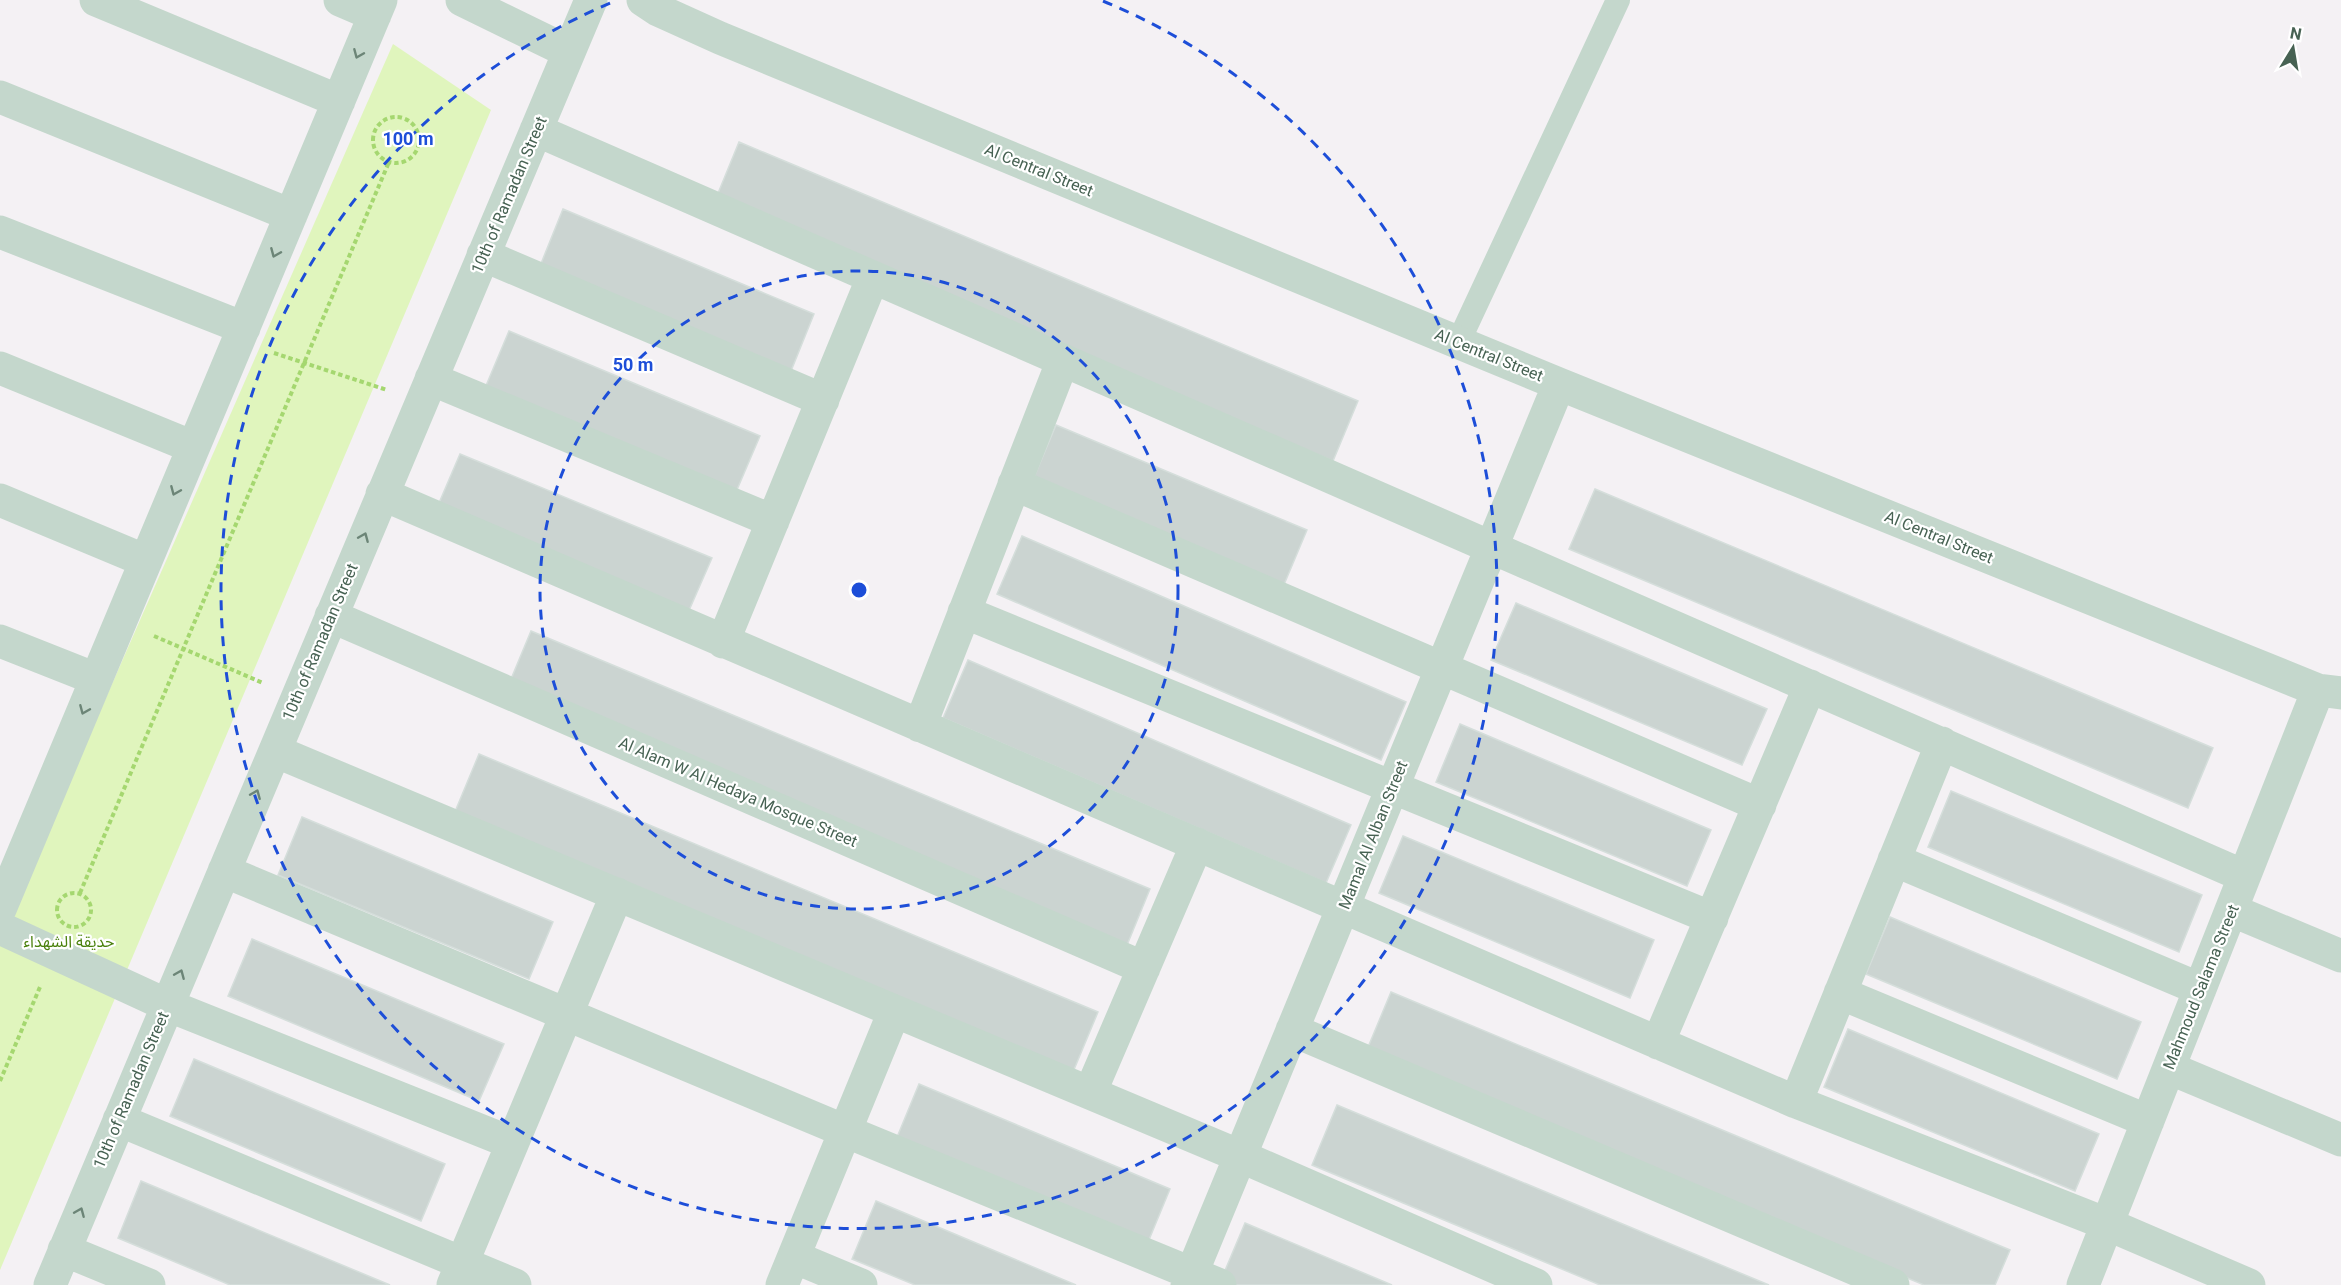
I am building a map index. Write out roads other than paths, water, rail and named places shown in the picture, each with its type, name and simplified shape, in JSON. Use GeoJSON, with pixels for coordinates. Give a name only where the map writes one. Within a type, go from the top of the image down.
{"type":"FeatureCollection","features":[{"type":"Feature","properties":{"kind":"street"},"geometry":{"type":"LineString","coordinates":[[96,0],[339,101]]}},
{"type":"Feature","properties":{"kind":"street"},"geometry":{"type":"LineString","coordinates":[[0,908],[378,7],[340,0]]}},
{"type":"Feature","properties":{"kind":"street"},"geometry":{"type":"LineString","coordinates":[[462,0],[569,52]]}},
{"type":"Feature","properties":{"kind":"street","name":"10th of Ramadan Street"},"geometry":{"type":"LineString","coordinates":[[50,1285],[591,0]]}},
{"type":"Feature","properties":{"kind":"street","name":"Al Central Street"},"geometry":{"type":"LineString","coordinates":[[643,0],[658,10],[720,38],[1458,343],[2330,692]]}},
{"type":"Feature","properties":{"kind":"street"},"geometry":{"type":"LineString","coordinates":[[0,97],[291,215]]}},
{"type":"Feature","properties":{"kind":"street"},"geometry":{"type":"LineString","coordinates":[[536,130],[2244,876]]}},
{"type":"Feature","properties":{"kind":"street"},"geometry":{"type":"LineString","coordinates":[[0,232],[241,335]]}},
{"type":"Feature","properties":{"kind":"street"},"geometry":{"type":"LineString","coordinates":[[483,255],[823,400]]}},
{"type":"Feature","properties":{"kind":"street"},"geometry":{"type":"LineString","coordinates":[[723,642],[873,277]]}},
{"type":"Feature","properties":{"kind":"street"},"geometry":{"type":"LineString","coordinates":[[920,726],[1063,360]]}},
{"type":"Feature","properties":{"kind":"street"},"geometry":{"type":"LineString","coordinates":[[0,368],[193,447]]}},
{"type":"Feature","properties":{"kind":"street","name":"Mamal Al Alban Street"},"geometry":{"type":"LineString","coordinates":[[1199,1281],[1240,1156],[1559,384]]}},
{"type":"Feature","properties":{"kind":"street"},"geometry":{"type":"LineString","coordinates":[[426,390],[773,521]]}},
{"type":"Feature","properties":{"kind":"street"},"geometry":{"type":"LineString","coordinates":[[1014,484],[1760,805]]}},
{"type":"Feature","properties":{"kind":"street"},"geometry":{"type":"LineString","coordinates":[[382,494],[1796,1102],[2107,1224],[2249,1285]]}},
{"type":"Feature","properties":{"kind":"street"},"geometry":{"type":"LineString","coordinates":[[0,500],[146,561]]}},
{"type":"Feature","properties":{"kind":"street"},"geometry":{"type":"LineString","coordinates":[[964,612],[1712,918]]}},
{"type":"Feature","properties":{"kind":"street","name":"Al Alam W Al Hedaya Mosque Street"},"geometry":{"type":"LineString","coordinates":[[331,616],[1144,968]]}},
{"type":"Feature","properties":{"kind":"street"},"geometry":{"type":"LineString","coordinates":[[0,641],[96,679]]}},
{"type":"Feature","properties":{"kind":"street"},"geometry":{"type":"LineString","coordinates":[[1658,1043],[1810,686]]}},
{"type":"Feature","properties":{"kind":"street","name":"Mahmoud Salama Street"},"geometry":{"type":"LineString","coordinates":[[2083,1285],[2244,876],[2330,692]]}},
{"type":"Feature","properties":{"kind":"street"},"geometry":{"type":"LineString","coordinates":[[1796,1102],[1942,743]]}},
{"type":"Feature","properties":{"kind":"street"},"geometry":{"type":"LineString","coordinates":[[275,751],[1240,1156],[1536,1285]]}},
{"type":"Feature","properties":{"kind":"street"},"geometry":{"type":"LineString","coordinates":[[1090,1093],[1197,844]]}},
{"type":"Feature","properties":{"kind":"street"},"geometry":{"type":"LineString","coordinates":[[1894,860],[2200,989]]}},
{"type":"Feature","properties":{"kind":"street"},"geometry":{"type":"LineString","coordinates":[[224,871],[1199,1281]]}},
{"type":"Feature","properties":{"kind":"street"},"geometry":{"type":"LineString","coordinates":[[457,1274],[617,894]]}},
{"type":"Feature","properties":{"kind":"street"},"geometry":{"type":"LineString","coordinates":[[2231,910],[2341,956]]}},
{"type":"Feature","properties":{"kind":"street"},"geometry":{"type":"LineString","coordinates":[[0,928],[61,940],[167,1005],[512,1143]]}},
{"type":"Feature","properties":{"kind":"street"},"geometry":{"type":"LineString","coordinates":[[1840,993],[2148,1121]]}},
{"type":"Feature","properties":{"kind":"street"},"geometry":{"type":"LineString","coordinates":[[861,1285],[788,1271],[894,1012]]}},
{"type":"Feature","properties":{"kind":"street"},"geometry":{"type":"LineString","coordinates":[[1292,1030],[1893,1285]]}},
{"type":"Feature","properties":{"kind":"street"},"geometry":{"type":"LineString","coordinates":[[2169,1068],[2341,1140]]}},
{"type":"Feature","properties":{"kind":"street"},"geometry":{"type":"LineString","coordinates":[[119,1120],[457,1274],[515,1285]]}},
{"type":"Feature","properties":{"kind":"street"},"geometry":{"type":"LineString","coordinates":[[64,1250],[149,1285]]}},
{"type":"Feature","properties":{"kind":"lane"},"geometry":{"type":"LineString","coordinates":[[1458,343],[1618,0]]}},
{"type":"Feature","properties":{"kind":"park label","name":"حديقة الشهداء"},"geometry":{"type":"Point","coordinates":[69,941]}}]}
